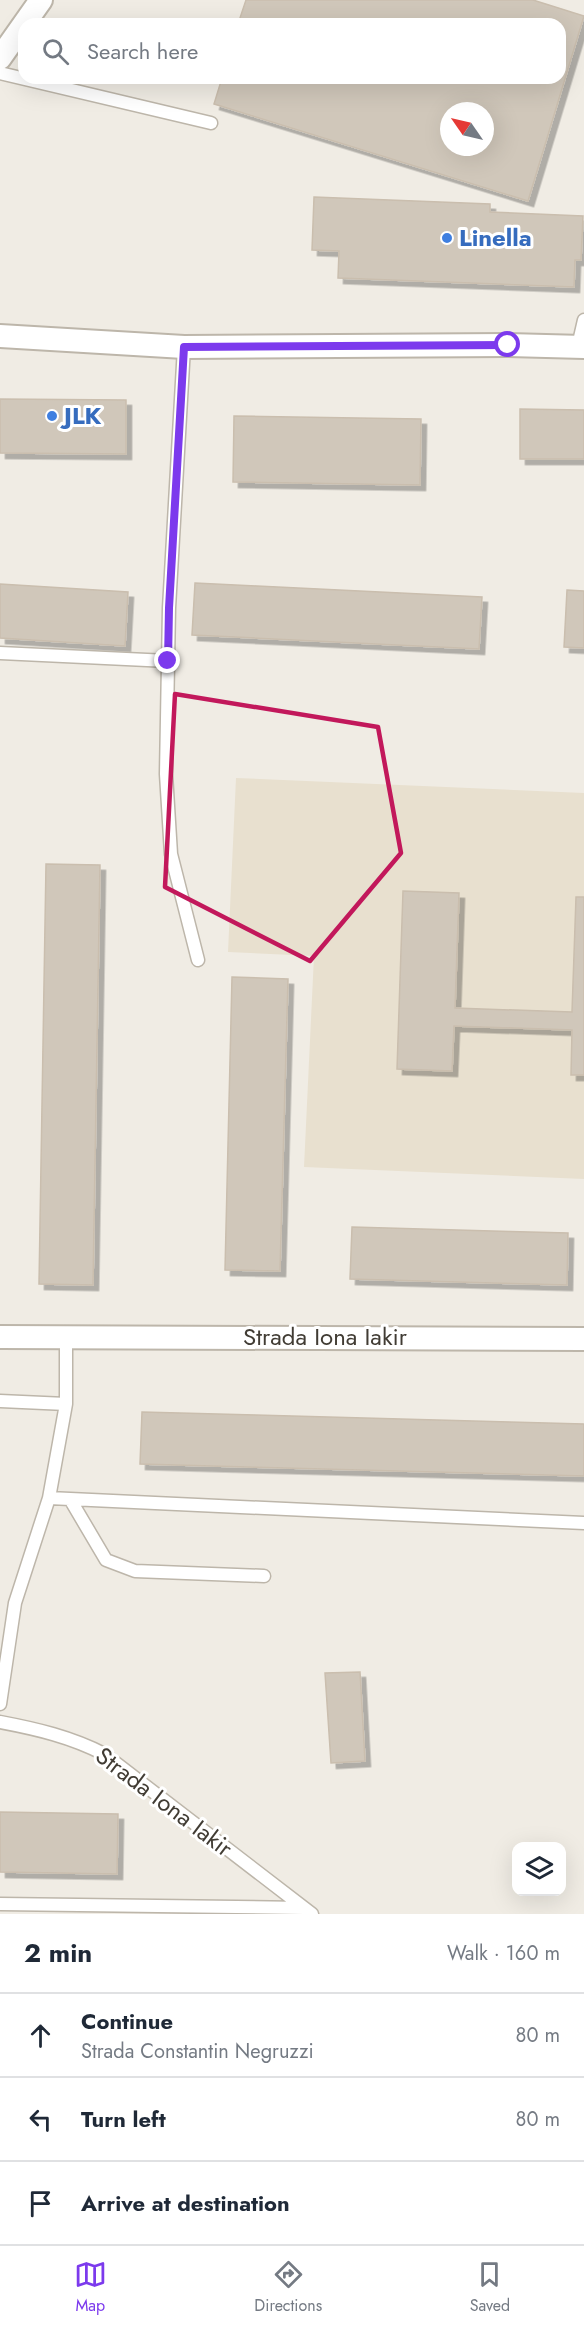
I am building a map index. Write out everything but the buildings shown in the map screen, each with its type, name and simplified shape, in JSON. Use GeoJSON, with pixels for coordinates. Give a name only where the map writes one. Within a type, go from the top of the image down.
{"type":"FeatureCollection","features":[{"type":"Feature","properties":{"kind":"street"},"geometry":{"type":"LineString","coordinates":[[28,18],[41,0]]}},
{"type":"Feature","properties":{"kind":"street"},"geometry":{"type":"LineString","coordinates":[[0,58],[18,33]]}},
{"type":"Feature","properties":{"kind":"street"},"geometry":{"type":"LineString","coordinates":[[0,336],[184,347],[496,345],[581,347]]}},
{"type":"Feature","properties":{"kind":"street","name":"Strada Iona Iakir"},"geometry":{"type":"LineString","coordinates":[[0,1337],[584,1338]]}},
{"type":"Feature","properties":{"kind":"lane"},"geometry":{"type":"LineString","coordinates":[[0,73],[18,77]]}},
{"type":"Feature","properties":{"kind":"lane"},"geometry":{"type":"LineString","coordinates":[[46,84],[211,123]]}},
{"type":"Feature","properties":{"kind":"lane"},"geometry":{"type":"LineString","coordinates":[[581,347],[584,320]]}},
{"type":"Feature","properties":{"kind":"lane"},"geometry":{"type":"LineString","coordinates":[[184,347],[169,608],[166,774],[171,854],[198,960]]}},
{"type":"Feature","properties":{"kind":"lane"},"geometry":{"type":"LineString","coordinates":[[0,653],[168,661]]}},
{"type":"Feature","properties":{"kind":"lane"},"geometry":{"type":"LineString","coordinates":[[0,1704],[15,1603],[49,1498],[66,1404],[66,1336]]}},
{"type":"Feature","properties":{"kind":"lane"},"geometry":{"type":"LineString","coordinates":[[0,1401],[66,1404]]}},
{"type":"Feature","properties":{"kind":"lane"},"geometry":{"type":"LineString","coordinates":[[49,1498],[584,1523]]}},
{"type":"Feature","properties":{"kind":"lane"},"geometry":{"type":"LineString","coordinates":[[70,1499],[106,1560],[135,1571],[264,1576]]}},
{"type":"Feature","properties":{"kind":"lane","name":"Strada Iona Iakir"},"geometry":{"type":"LineString","coordinates":[[0,1722],[52,1732],[104,1754],[308,1911]]}},
{"type":"Feature","properties":{"kind":"lane"},"geometry":{"type":"LineString","coordinates":[[0,1904],[308,1911]]}},
{"type":"Feature","properties":{"kind":"highlighted area"},"geometry":{"type":"Polygon","coordinates":[[[175,694],[378,727],[401,853],[310,961],[165,887],[175,694]]]}},
{"type":"Feature","properties":{"kind":"shaded area"},"geometry":{"type":"Polygon","coordinates":[[[236,778],[584,793],[584,1179],[304,1167],[314,956],[228,952],[236,778]]]}},
{"type":"Feature","properties":{"kind":"place","name":"Linella"},"geometry":{"type":"Point","coordinates":[447,238]}},
{"type":"Feature","properties":{"kind":"place","name":"JLK"},"geometry":{"type":"Point","coordinates":[52,416]}},
{"type":"Feature","properties":{"kind":"route"},"geometry":{"type":"LineString","coordinates":[[168,661],[184,347],[508,345]]}}]}
